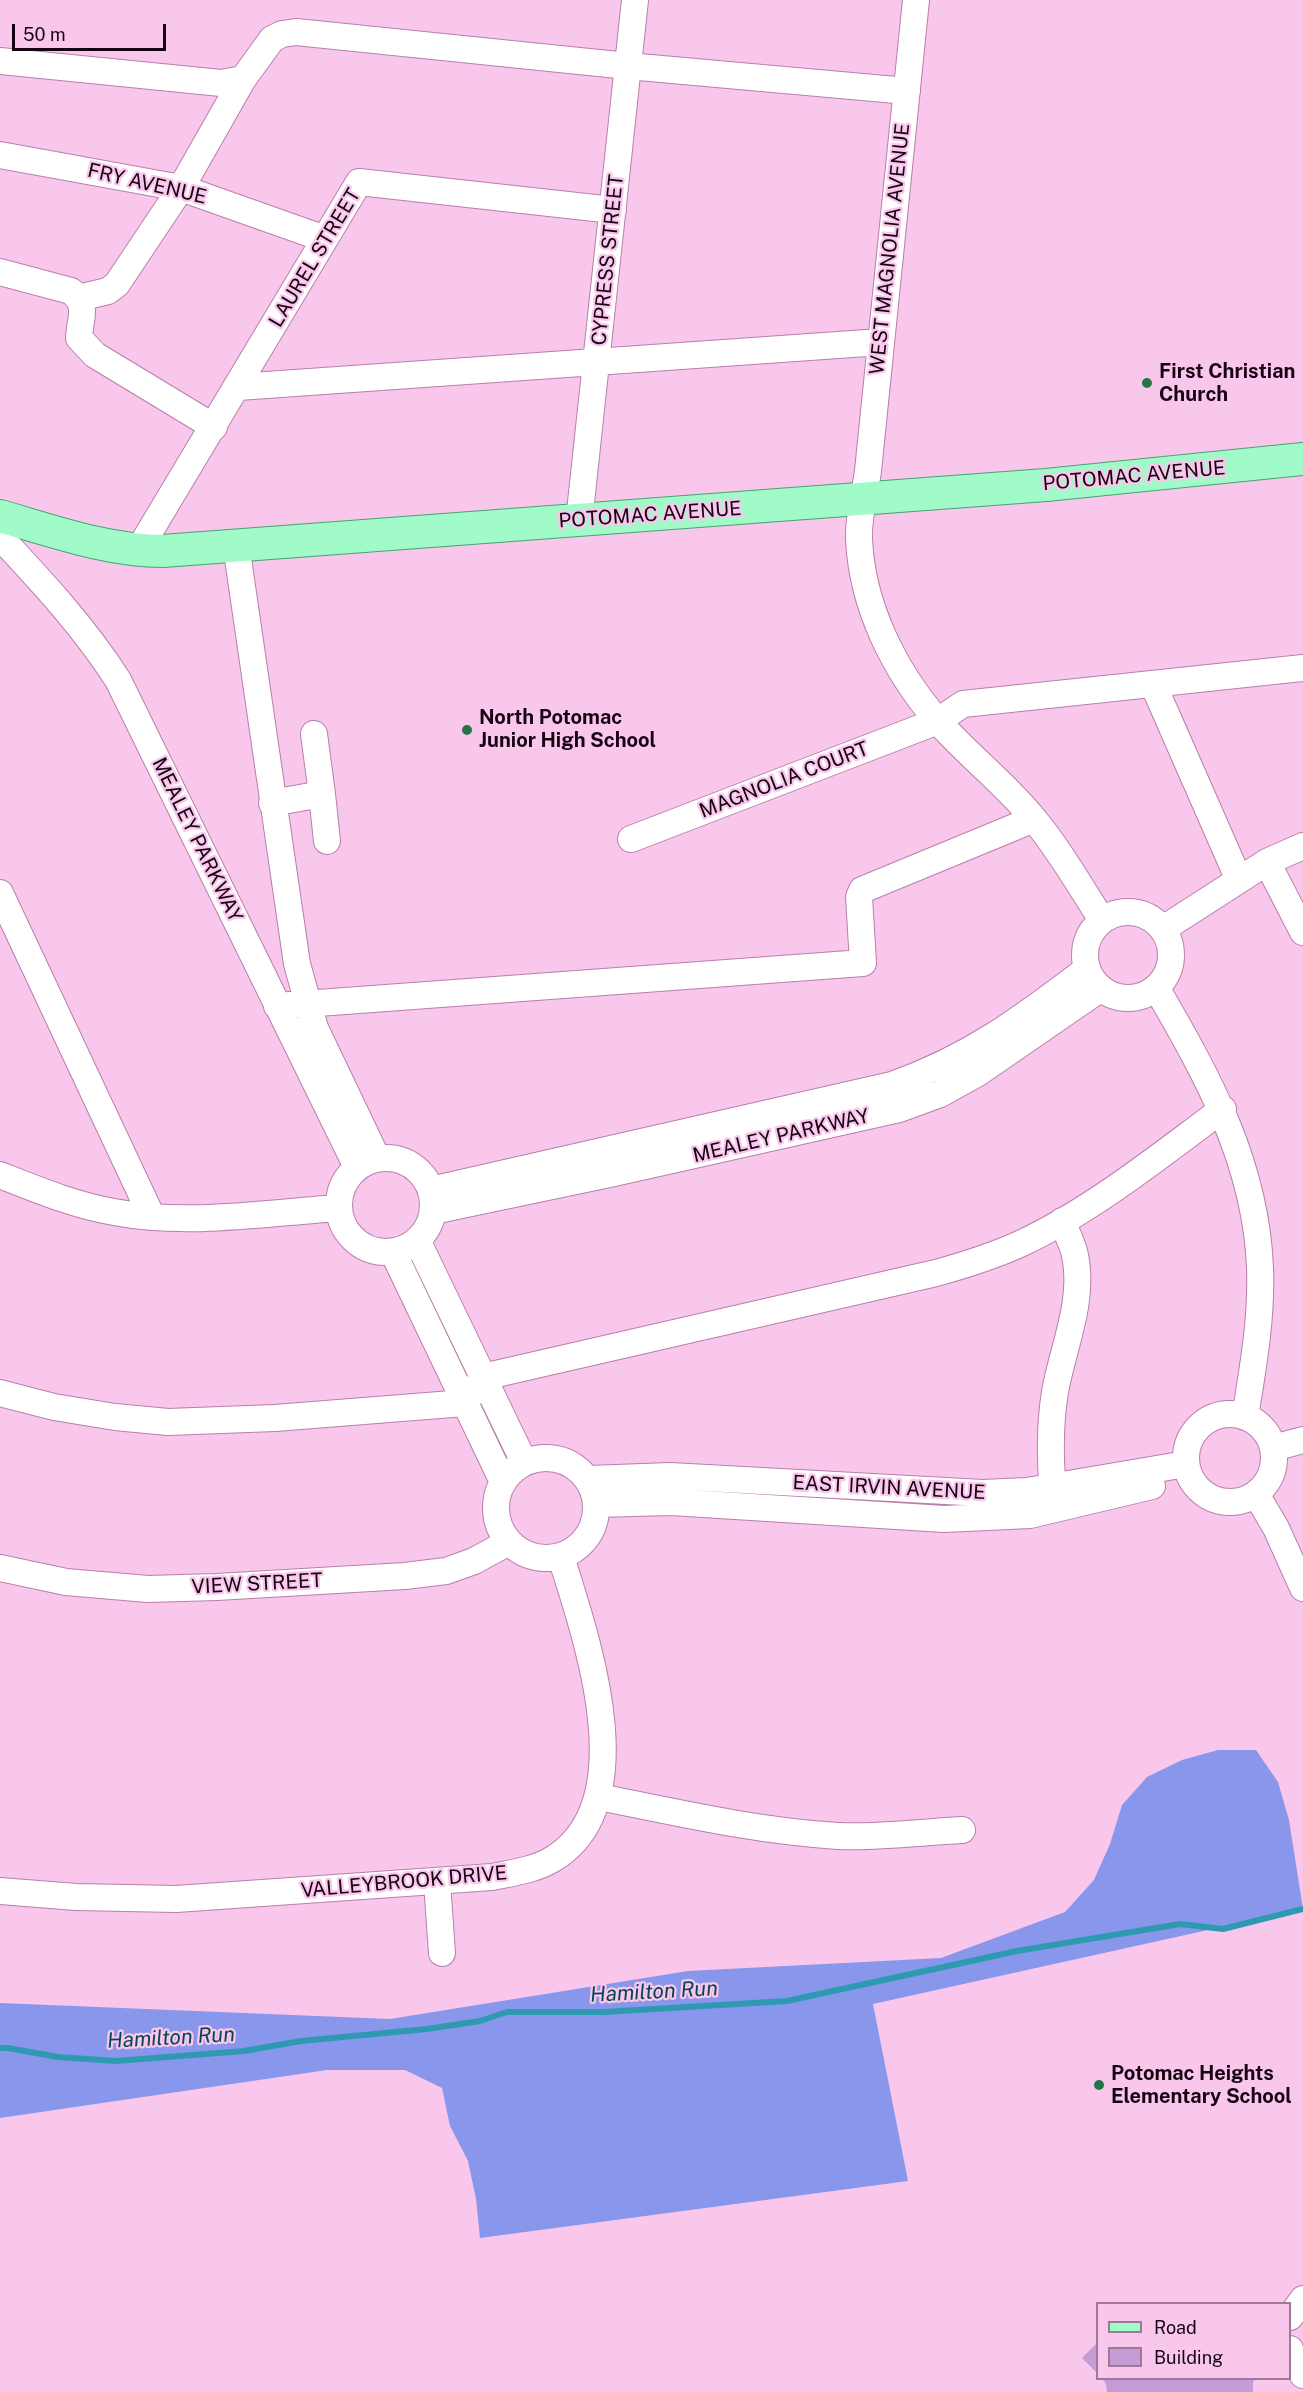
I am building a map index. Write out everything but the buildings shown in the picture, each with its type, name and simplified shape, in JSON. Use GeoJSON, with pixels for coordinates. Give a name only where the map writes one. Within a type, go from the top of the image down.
{"type":"FeatureCollection","features":[{"type":"Feature","properties":{"kind":"main road","name":"POTOMAC AVENUE"},"geometry":{"type":"LineString","coordinates":[[0,516],[72,537],[138,551],[1046,485],[1303,459]]}},
{"type":"Feature","properties":{"kind":"street","name":"CYPRESS STREET"},"geometry":{"type":"LineString","coordinates":[[579,520],[635,0]]}},
{"type":"Feature","properties":{"kind":"street","name":"WEST MAGNOLIA AVENUE"},"geometry":{"type":"LineString","coordinates":[[916,0],[859,538],[865,579],[874,615],[890,652],[911,687],[938,721],[998,779],[1034,819],[1102,920]]}},
{"type":"Feature","properties":{"kind":"street"},"geometry":{"type":"LineString","coordinates":[[78,298],[108,291],[117,284],[181,188],[243,79],[272,39],[282,34],[296,32],[628,66],[907,91]]}},
{"type":"Feature","properties":{"kind":"street"},"geometry":{"type":"LineString","coordinates":[[0,61],[221,83],[243,79]]}},
{"type":"Feature","properties":{"kind":"street","name":"FRY AVENUE"},"geometry":{"type":"LineString","coordinates":[[0,156],[181,188],[326,239]]}},
{"type":"Feature","properties":{"kind":"street","name":"LAUREL STREET"},"geometry":{"type":"LineString","coordinates":[[138,551],[359,182],[613,210]]}},
{"type":"Feature","properties":{"kind":"street"},"geometry":{"type":"LineString","coordinates":[[0,272],[70,291],[83,307],[79,338],[85,346],[95,355],[214,427]]}},
{"type":"Feature","properties":{"kind":"street"},"geometry":{"type":"LineString","coordinates":[[238,387],[881,342]]}},
{"type":"Feature","properties":{"kind":"street","name":"MEALEY PARKWAY"},"geometry":{"type":"LineString","coordinates":[[0,537],[64,606],[94,643],[118,680],[277,1006],[367,1162]]}},
{"type":"Feature","properties":{"kind":"street"},"geometry":{"type":"LineString","coordinates":[[236,545],[297,964],[315,1028],[367,1162]]}},
{"type":"Feature","properties":{"kind":"street","name":"MAGNOLIA COURT"},"geometry":{"type":"LineString","coordinates":[[631,838],[938,721],[963,704],[1303,668]]}},
{"type":"Feature","properties":{"kind":"street"},"geometry":{"type":"LineString","coordinates":[[1153,684],[1239,880]]}},
{"type":"Feature","properties":{"kind":"street"},"geometry":{"type":"LineString","coordinates":[[314,734],[327,841]]}},
{"type":"Feature","properties":{"kind":"street"},"geometry":{"type":"LineString","coordinates":[[272,803],[322,794]]}},
{"type":"Feature","properties":{"kind":"street"},"geometry":{"type":"LineString","coordinates":[[277,1006],[863,963],[858,897],[862,890],[1034,819]]}},
{"type":"Feature","properties":{"kind":"street"},"geometry":{"type":"LineString","coordinates":[[1163,929],[1267,862],[1303,846]]}},
{"type":"Feature","properties":{"kind":"street"},"geometry":{"type":"LineString","coordinates":[[1267,862],[1303,932]]}},
{"type":"Feature","properties":{"kind":"street"},"geometry":{"type":"LineString","coordinates":[[0,893],[153,1217]]}},
{"type":"Feature","properties":{"kind":"street"},"geometry":{"type":"LineString","coordinates":[[1118,912],[1134,912],[1151,918],[1163,929],[1171,944],[1172,960],[1167,976],[1157,989],[1139,998],[1118,998],[1094,979],[1084,951],[1090,933],[1102,920],[1118,912]]}},
{"type":"Feature","properties":{"kind":"street","name":"MEALEY PARKWAY"},"geometry":{"type":"LineString","coordinates":[[432,1201],[607,1148],[865,1092],[930,1071],[966,1053],[1094,979]]}},
{"type":"Feature","properties":{"kind":"street","name":"MEALEY PARKWAY"},"geometry":{"type":"LineString","coordinates":[[432,1201],[614,1173],[867,1117],[940,1094],[978,1073],[1094,979]]}},
{"type":"Feature","properties":{"kind":"street"},"geometry":{"type":"LineString","coordinates":[[1157,989],[1202,1066],[1223,1109],[1241,1160],[1255,1214],[1260,1268],[1257,1338],[1245,1417]]}},
{"type":"Feature","properties":{"kind":"street"},"geometry":{"type":"LineString","coordinates":[[930,1071],[940,1094]]}},
{"type":"Feature","properties":{"kind":"street"},"geometry":{"type":"LineString","coordinates":[[465,1403],[483,1377],[980,1261],[1022,1243],[1062,1221],[1161,1155],[1223,1109]]}},
{"type":"Feature","properties":{"kind":"street"},"geometry":{"type":"LineString","coordinates":[[607,1148],[614,1173]]}},
{"type":"Feature","properties":{"kind":"street"},"geometry":{"type":"LineString","coordinates":[[394,1158],[410,1164],[423,1175],[432,1201],[428,1227],[417,1240],[406,1248],[393,1252],[373,1250],[356,1242],[344,1227],[339,1208],[340,1193],[346,1178],[367,1162],[394,1158]]}},
{"type":"Feature","properties":{"kind":"street"},"geometry":{"type":"LineString","coordinates":[[0,1175],[69,1202],[153,1217],[203,1217],[339,1208]]}},
{"type":"Feature","properties":{"kind":"street"},"geometry":{"type":"LineString","coordinates":[[1053,1498],[1050,1436],[1062,1358],[1075,1313],[1077,1280],[1074,1251],[1062,1221]]}},
{"type":"Feature","properties":{"kind":"street"},"geometry":{"type":"LineString","coordinates":[[417,1240],[524,1462]]}},
{"type":"Feature","properties":{"kind":"street"},"geometry":{"type":"LineString","coordinates":[[393,1252],[503,1482]]}},
{"type":"Feature","properties":{"kind":"street"},"geometry":{"type":"LineString","coordinates":[[0,1394],[115,1417],[168,1422],[275,1418],[465,1403]]}},
{"type":"Feature","properties":{"kind":"street"},"geometry":{"type":"LineString","coordinates":[[1230,1414],[1245,1417],[1267,1434],[1273,1448],[1274,1465],[1268,1481],[1256,1494],[1239,1501],[1219,1501],[1202,1492],[1188,1471],[1187,1449],[1192,1435],[1202,1424],[1215,1417],[1230,1414]]}},
{"type":"Feature","properties":{"kind":"street"},"geometry":{"type":"LineString","coordinates":[[1273,1448],[1303,1440]]}},
{"type":"Feature","properties":{"kind":"street"},"geometry":{"type":"LineString","coordinates":[[546,1457],[562,1460],[577,1467],[589,1479],[597,1503],[594,1526],[581,1545],[561,1557],[542,1559],[524,1553],[509,1542],[500,1529],[496,1513],[497,1497],[503,1482],[514,1468],[524,1462],[546,1457]]}},
{"type":"Feature","properties":{"kind":"street","name":"EAST IRVIN AVENUE"},"geometry":{"type":"LineString","coordinates":[[597,1503],[671,1502],[944,1519],[1030,1515],[1053,1498],[1188,1471]]}},
{"type":"Feature","properties":{"kind":"street","name":"EAST IRVIN AVENUE"},"geometry":{"type":"LineString","coordinates":[[589,1479],[670,1476],[983,1493],[1027,1491],[1053,1498]]}},
{"type":"Feature","properties":{"kind":"street"},"geometry":{"type":"LineString","coordinates":[[1256,1494],[1276,1528],[1303,1588]]}},
{"type":"Feature","properties":{"kind":"street","name":"VIEW STREET"},"geometry":{"type":"LineString","coordinates":[[0,1568],[66,1582],[148,1589],[217,1587],[405,1576],[446,1571],[474,1561],[509,1542]]}},
{"type":"Feature","properties":{"kind":"street","name":"VALLEYBROOK DRIVE"},"geometry":{"type":"LineString","coordinates":[[0,1891],[76,1897],[176,1899],[492,1877],[529,1869],[553,1859],[573,1842],[587,1822],[599,1797],[604,1746],[584,1629],[561,1557]]}},
{"type":"Feature","properties":{"kind":"street"},"geometry":{"type":"LineString","coordinates":[[599,1797],[750,1828],[796,1833],[842,1836],[962,1830]]}},
{"type":"Feature","properties":{"kind":"street"},"geometry":{"type":"LineString","coordinates":[[437,1881],[442,1953]]}},
{"type":"Feature","properties":{"kind":"street"},"geometry":{"type":"LineString","coordinates":[[1291,2316],[1303,2299]]}},
{"type":"Feature","properties":{"kind":"street"},"geometry":{"type":"LineString","coordinates":[[1291,2352],[1294,2362],[1303,2374]]}},
{"type":"Feature","properties":{"kind":"shaded area"},"geometry":{"type":"Polygon","coordinates":[[[1218,1750],[1256,1750],[1278,1782],[1289,1820],[1303,1909],[873,2004],[908,2181],[480,2238],[476,2199],[468,2161],[450,2126],[442,2088],[405,2070],[327,2070],[0,2118],[0,2003],[390,2019],[688,1971],[941,1958],[1065,1912],[1094,1880],[1110,1844],[1122,1805],[1147,1777],[1182,1760],[1218,1750]]]}},
{"type":"Feature","properties":{"kind":"waterway","name":"Hamilton Run"},"geometry":{"type":"LineString","coordinates":[[0,2048],[58,2057],[116,2061],[244,2051],[301,2041],[427,2029],[480,2021],[507,2012],[604,2012],[787,2001],[1017,1951],[1180,1924],[1223,1929],[1303,1909]]}},
{"type":"Feature","properties":{"kind":"place","name":"First Christian Church"},"geometry":{"type":"Point","coordinates":[1147,383]}},
{"type":"Feature","properties":{"kind":"place","name":"North Potomac Junior High School"},"geometry":{"type":"Point","coordinates":[467,730]}},
{"type":"Feature","properties":{"kind":"place","name":"Potomac Heights Elementary School"},"geometry":{"type":"Point","coordinates":[1099,2085]}}]}
